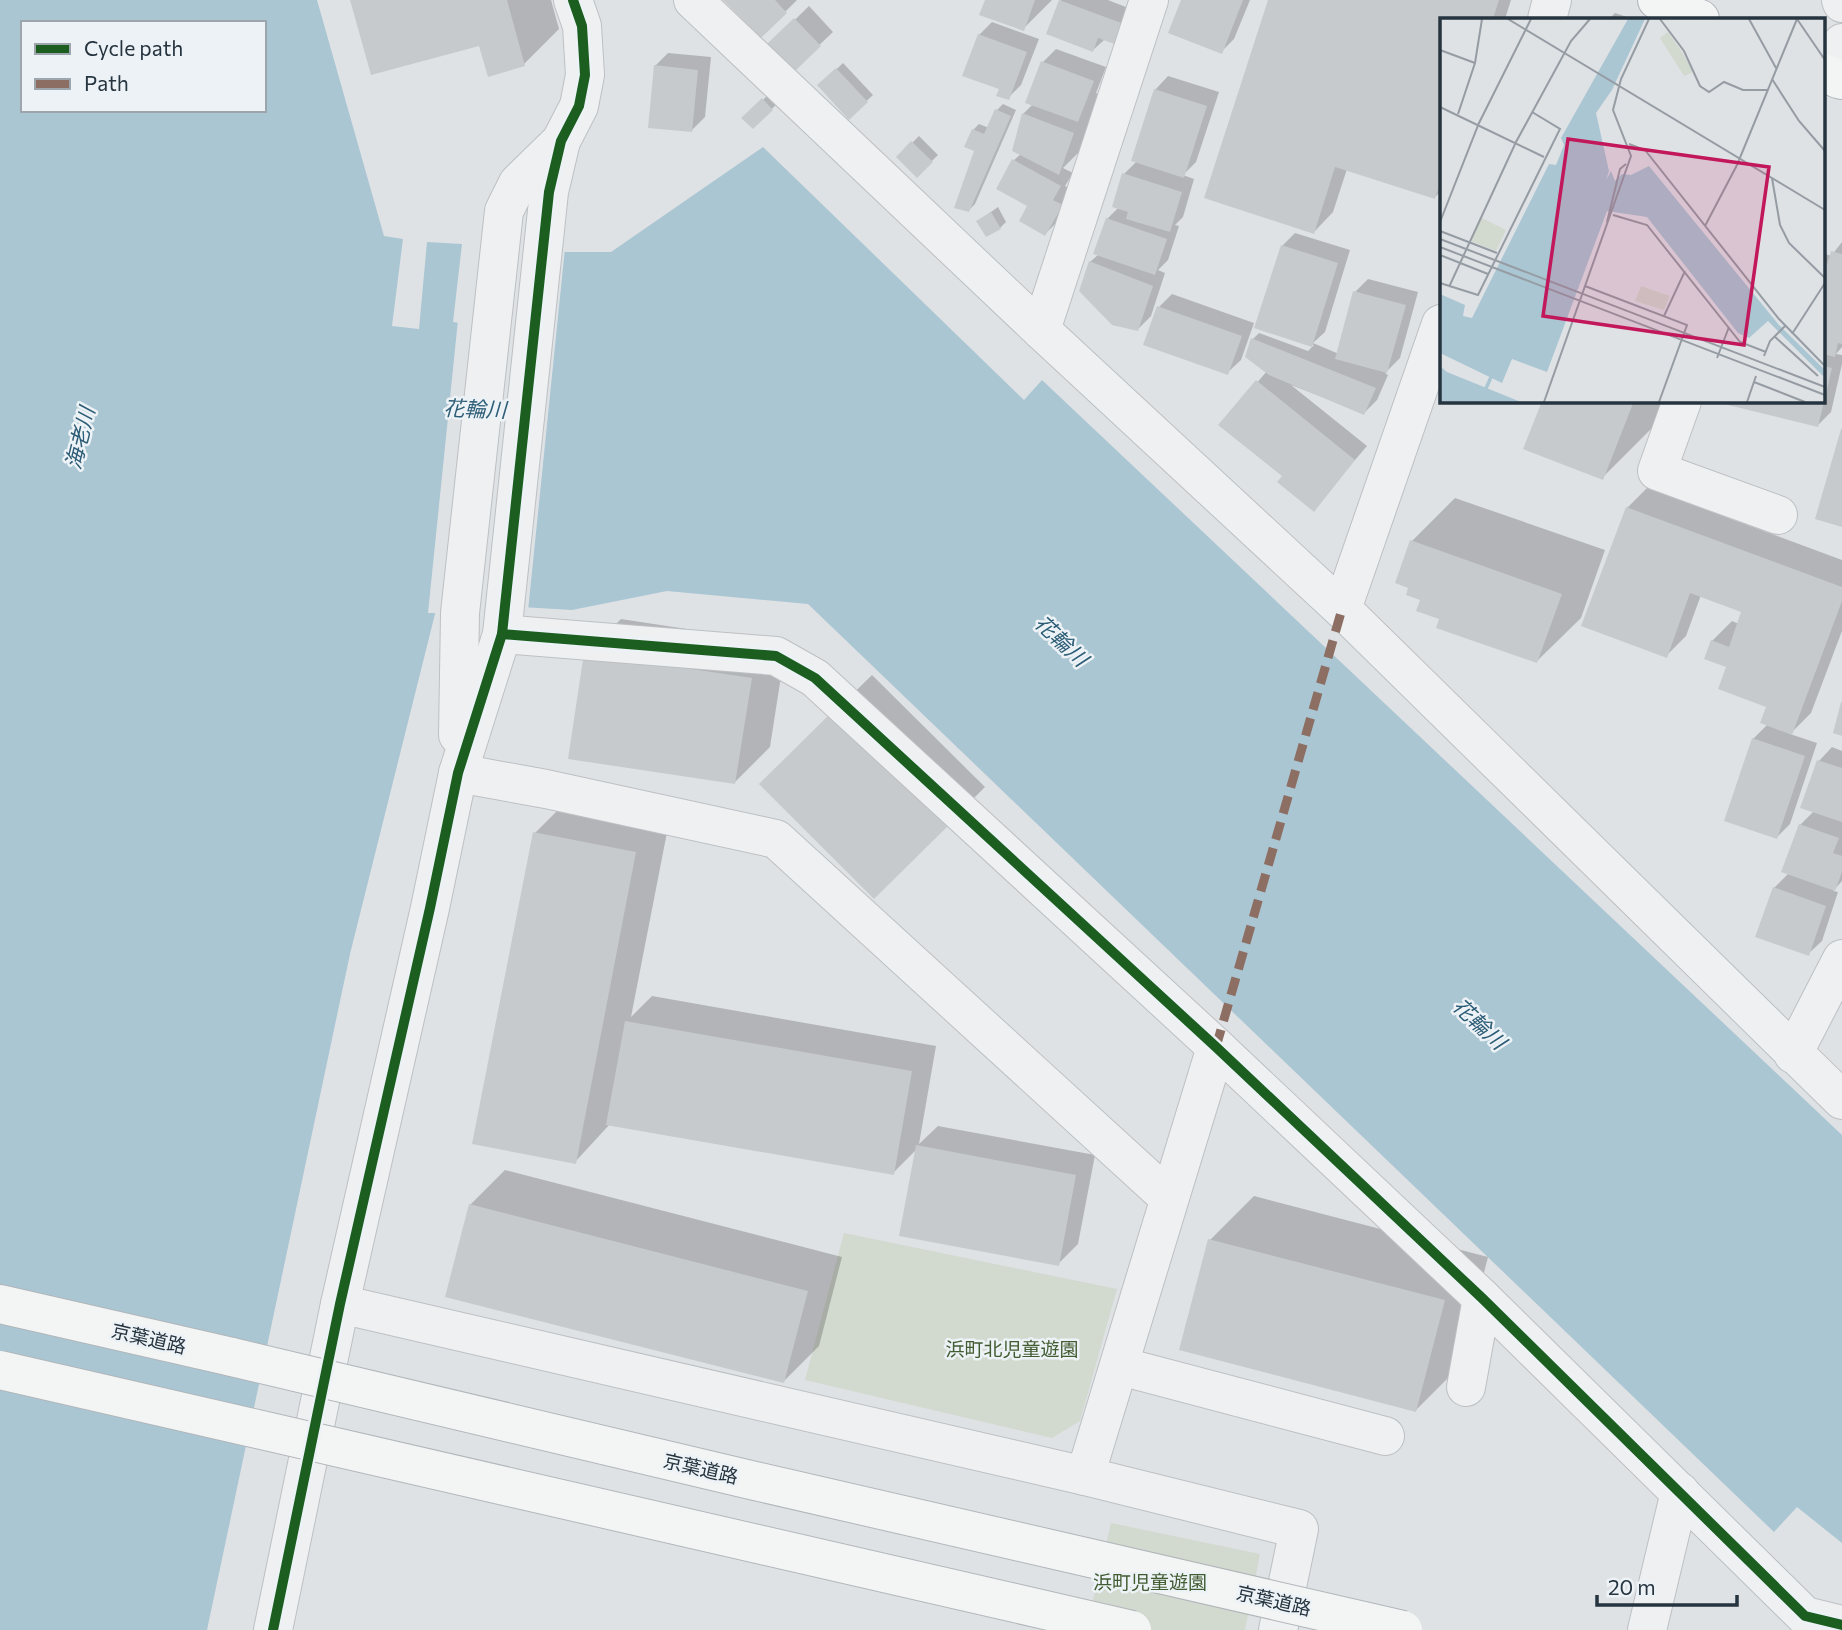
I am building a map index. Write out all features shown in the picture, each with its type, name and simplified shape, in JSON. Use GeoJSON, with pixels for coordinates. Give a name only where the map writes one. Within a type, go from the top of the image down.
{"type":"FeatureCollection","features":[{"type":"Feature","properties":{"kind":"highway"},"geometry":{"type":"LineString","coordinates":[[1657,0],[1698,18]]}},
{"type":"Feature","properties":{"kind":"highway","name":"京葉道路"},"geometry":{"type":"LineString","coordinates":[[0,1304],[1403,1630]]}},
{"type":"Feature","properties":{"kind":"highway"},"geometry":{"type":"LineString","coordinates":[[0,1370],[1132,1630]]}},
{"type":"Feature","properties":{"kind":"street"},"geometry":{"type":"LineString","coordinates":[[273,1630],[340,1304],[458,773],[503,626],[549,192],[561,141],[579,106],[585,75],[582,26],[573,0]]}},
{"type":"Feature","properties":{"kind":"street"},"geometry":{"type":"LineString","coordinates":[[693,0],[1041,330],[1342,609],[1842,1100]]}},
{"type":"Feature","properties":{"kind":"street"},"geometry":{"type":"LineString","coordinates":[[1041,330],[1149,0]]}},
{"type":"Feature","properties":{"kind":"street"},"geometry":{"type":"LineString","coordinates":[[1547,18],[1552,0]]}},
{"type":"Feature","properties":{"kind":"street"},"geometry":{"type":"LineString","coordinates":[[458,773],[460,613],[504,211],[518,183],[561,141]]}},
{"type":"Feature","properties":{"kind":"street"},"geometry":{"type":"LineString","coordinates":[[1342,609],[1440,327]]}},
{"type":"Feature","properties":{"kind":"street"},"geometry":{"type":"LineString","coordinates":[[1682,402],[1657,471],[1778,515]]}},
{"type":"Feature","properties":{"kind":"street"},"geometry":{"type":"LineString","coordinates":[[503,626],[776,656],[815,678],[1216,1047],[1482,1298],[1805,1616],[1842,1625]]}},
{"type":"Feature","properties":{"kind":"street"},"geometry":{"type":"LineString","coordinates":[[458,773],[546,789],[776,839],[1169,1198]]}},
{"type":"Feature","properties":{"kind":"street"},"geometry":{"type":"LineString","coordinates":[[1793,1054],[1842,958]]}},
{"type":"Feature","properties":{"kind":"street"},"geometry":{"type":"LineString","coordinates":[[1085,1476],[1216,1047]]}},
{"type":"Feature","properties":{"kind":"street"},"geometry":{"type":"LineString","coordinates":[[1466,1387],[1482,1298]]}},
{"type":"Feature","properties":{"kind":"street"},"geometry":{"type":"LineString","coordinates":[[340,1304],[1085,1476],[1299,1529],[1278,1630]]}},
{"type":"Feature","properties":{"kind":"street"},"geometry":{"type":"LineString","coordinates":[[1120,1366],[1385,1436]]}},
{"type":"Feature","properties":{"kind":"street"},"geometry":{"type":"LineString","coordinates":[[1647,1630],[1680,1492]]}},
{"type":"Feature","properties":{"kind":"green space","name":"浜町北児童遊園"},"geometry":{"type":"Polygon","coordinates":[[[844,1233],[1117,1289],[1080,1421],[1052,1438],[805,1380],[844,1233]]]}},
{"type":"Feature","properties":{"kind":"green space","name":"浜町児童遊園"},"geometry":{"type":"Polygon","coordinates":[[[1111,1523],[1260,1554],[1245,1630],[1086,1630],[1111,1523]]]}},
{"type":"Feature","properties":{"kind":"water"},"geometry":{"type":"Polygon","coordinates":[[[0,0],[317,0],[384,236],[403,239],[392,326],[419,329],[427,242],[462,244],[453,322],[476,325],[524,252],[611,252],[763,147],[1024,400],[1042,380],[1842,1135],[1842,1543],[1797,1507],[1774,1532],[808,604],[667,591],[572,610],[438,602],[350,954],[207,1630],[0,1630],[0,0]]]}},
{"type":"Feature","properties":{"kind":"pier"},"geometry":{"type":"Polygon","coordinates":[[[486,243],[524,248],[565,248],[528,611],[440,606],[438,613],[428,613],[458,320],[474,321],[486,243]]]}},
{"type":"Feature","properties":{"kind":"building"},"geometry":{"type":"Polygon","coordinates":[[[350,0],[507,0],[525,66],[488,77],[479,46],[371,75],[350,0]]]}},
{"type":"Feature","properties":{"kind":"building"},"geometry":{"type":"Polygon","coordinates":[[[723,0],[775,0],[787,13],[761,38],[723,0]]]}},
{"type":"Feature","properties":{"kind":"building"},"geometry":{"type":"Polygon","coordinates":[[[985,0],[1035,0],[1024,31],[979,15],[985,0]]]}},
{"type":"Feature","properties":{"kind":"building"},"geometry":{"type":"Polygon","coordinates":[[[1059,0],[1124,24],[1117,45],[1098,38],[1093,52],[1046,34],[1059,0]]]}},
{"type":"Feature","properties":{"kind":"building"},"geometry":{"type":"Polygon","coordinates":[[[1181,0],[1243,0],[1222,54],[1168,33],[1181,0]]]}},
{"type":"Feature","properties":{"kind":"building"},"geometry":{"type":"Polygon","coordinates":[[[1268,0],[1499,0],[1493,18],[1440,18],[1440,183],[1435,199],[1335,167],[1314,234],[1204,198],[1268,0]]]}},
{"type":"Feature","properties":{"kind":"building"},"geometry":{"type":"Polygon","coordinates":[[[794,18],[821,46],[794,72],[767,44],[794,18]]]}},
{"type":"Feature","properties":{"kind":"building"},"geometry":{"type":"Polygon","coordinates":[[[978,34],[1027,52],[1009,100],[996,96],[999,89],[962,76],[978,34]]]}},
{"type":"Feature","properties":{"kind":"building"},"geometry":{"type":"Polygon","coordinates":[[[1041,61],[1094,81],[1078,122],[1025,103],[1041,61]]]}},
{"type":"Feature","properties":{"kind":"building"},"geometry":{"type":"Polygon","coordinates":[[[654,65],[698,70],[692,132],[648,128],[654,65]]]}},
{"type":"Feature","properties":{"kind":"building"},"geometry":{"type":"Polygon","coordinates":[[[836,68],[868,102],[849,120],[817,85],[836,68]]]}},
{"type":"Feature","properties":{"kind":"building"},"geometry":{"type":"Polygon","coordinates":[[[1154,89],[1207,106],[1184,178],[1131,161],[1154,89]]]}},
{"type":"Feature","properties":{"kind":"building"},"geometry":{"type":"Polygon","coordinates":[[[762,98],[773,110],[753,129],[741,118],[762,98]]]}},
{"type":"Feature","properties":{"kind":"building"},"geometry":{"type":"Polygon","coordinates":[[[995,109],[1011,116],[969,212],[954,208],[974,151],[964,147],[972,129],[984,134],[995,109]]]}},
{"type":"Feature","properties":{"kind":"building"},"geometry":{"type":"Polygon","coordinates":[[[1022,113],[1074,133],[1059,175],[1012,151],[1022,113]]]}},
{"type":"Feature","properties":{"kind":"building"},"geometry":{"type":"Polygon","coordinates":[[[911,141],[933,162],[917,178],[896,157],[911,141]]]}},
{"type":"Feature","properties":{"kind":"building"},"geometry":{"type":"Polygon","coordinates":[[[1012,159],[1061,186],[1053,200],[1063,205],[1045,236],[1019,221],[1027,206],[996,189],[1012,159]]]}},
{"type":"Feature","properties":{"kind":"building"},"geometry":{"type":"Polygon","coordinates":[[[1122,173],[1182,192],[1170,232],[1126,219],[1128,212],[1112,207],[1122,173]]]}},
{"type":"Feature","properties":{"kind":"building"},"geometry":{"type":"Polygon","coordinates":[[[991,212],[1001,229],[986,237],[976,221],[991,212]]]}},
{"type":"Feature","properties":{"kind":"building"},"geometry":{"type":"Polygon","coordinates":[[[1106,218],[1167,239],[1155,275],[1093,254],[1106,218]]]}},
{"type":"Feature","properties":{"kind":"building"},"geometry":{"type":"Polygon","coordinates":[[[1281,245],[1338,263],[1312,347],[1254,328],[1281,245]]]}},
{"type":"Feature","properties":{"kind":"building"},"geometry":{"type":"Polygon","coordinates":[[[1831,251],[1842,254],[1842,344],[1838,343],[1835,357],[1825,354],[1825,271],[1831,251]]]}},
{"type":"Feature","properties":{"kind":"building"},"geometry":{"type":"Polygon","coordinates":[[[1089,261],[1153,286],[1138,331],[1112,325],[1079,291],[1089,261]]]}},
{"type":"Feature","properties":{"kind":"building"},"geometry":{"type":"Polygon","coordinates":[[[1353,291],[1406,305],[1387,373],[1335,359],[1353,291]]]}},
{"type":"Feature","properties":{"kind":"building"},"geometry":{"type":"Polygon","coordinates":[[[1157,306],[1242,336],[1228,375],[1143,345],[1157,306]]]}},
{"type":"Feature","properties":{"kind":"building"},"geometry":{"type":"Polygon","coordinates":[[[1251,338],[1376,388],[1364,415],[1269,375],[1245,357],[1251,338]]]}},
{"type":"Feature","properties":{"kind":"building"},"geometry":{"type":"Polygon","coordinates":[[[1825,366],[1832,368],[1825,398],[1825,366]]]}},
{"type":"Feature","properties":{"kind":"building"},"geometry":{"type":"Polygon","coordinates":[[[1256,380],[1355,460],[1314,512],[1277,482],[1282,476],[1218,425],[1256,380]]]}},
{"type":"Feature","properties":{"kind":"building"},"geometry":{"type":"Polygon","coordinates":[[[1542,402],[1634,402],[1603,480],[1523,449],[1542,402]]]}},
{"type":"Feature","properties":{"kind":"building"},"geometry":{"type":"Polygon","coordinates":[[[1716,402],[1824,402],[1818,427],[1716,402]]]}},
{"type":"Feature","properties":{"kind":"building"},"geometry":{"type":"Polygon","coordinates":[[[1842,429],[1842,527],[1815,519],[1842,429]]]}},
{"type":"Feature","properties":{"kind":"building"},"geometry":{"type":"Polygon","coordinates":[[[1626,507],[1842,587],[1842,601],[1792,735],[1760,723],[1766,707],[1718,689],[1726,667],[1704,659],[1711,640],[1729,647],[1741,612],[1690,593],[1667,658],[1581,626],[1626,507]]]}},
{"type":"Feature","properties":{"kind":"building"},"geometry":{"type":"Polygon","coordinates":[[[1410,540],[1562,594],[1537,663],[1436,628],[1439,619],[1416,611],[1420,600],[1406,595],[1408,588],[1395,583],[1410,540]]]}},
{"type":"Feature","properties":{"kind":"building"},"geometry":{"type":"Polygon","coordinates":[[[584,653],[752,678],[735,784],[568,759],[584,653]]]}},
{"type":"Feature","properties":{"kind":"building"},"geometry":{"type":"Polygon","coordinates":[[[1842,702],[1842,736],[1833,733],[1842,702]]]}},
{"type":"Feature","properties":{"kind":"building"},"geometry":{"type":"Polygon","coordinates":[[[836,708],[951,823],[874,899],[759,784],[836,708]]]}},
{"type":"Feature","properties":{"kind":"building"},"geometry":{"type":"Polygon","coordinates":[[[1752,738],[1805,756],[1777,839],[1724,821],[1752,738]]]}},
{"type":"Feature","properties":{"kind":"building"},"geometry":{"type":"Polygon","coordinates":[[[1817,760],[1842,768],[1842,822],[1800,808],[1817,760]]]}},
{"type":"Feature","properties":{"kind":"building"},"geometry":{"type":"Polygon","coordinates":[[[1799,824],[1839,838],[1833,853],[1842,856],[1842,872],[1835,891],[1781,872],[1799,824]]]}},
{"type":"Feature","properties":{"kind":"building"},"geometry":{"type":"Polygon","coordinates":[[[533,832],[636,852],[576,1164],[472,1144],[533,832]]]}},
{"type":"Feature","properties":{"kind":"building"},"geometry":{"type":"Polygon","coordinates":[[[1773,887],[1826,906],[1809,956],[1755,937],[1773,887]]]}},
{"type":"Feature","properties":{"kind":"building"},"geometry":{"type":"Polygon","coordinates":[[[625,1021],[912,1071],[894,1175],[606,1125],[625,1021]]]}},
{"type":"Feature","properties":{"kind":"building"},"geometry":{"type":"Polygon","coordinates":[[[916,1145],[1076,1175],[1059,1266],[899,1236],[916,1145]]]}},
{"type":"Feature","properties":{"kind":"building"},"geometry":{"type":"Polygon","coordinates":[[[469,1204],[808,1291],[784,1383],[445,1297],[469,1204]]]}},
{"type":"Feature","properties":{"kind":"building"},"geometry":{"type":"Polygon","coordinates":[[[1208,1239],[1445,1300],[1416,1412],[1179,1350],[1208,1239]]]}},
{"type":"Feature","properties":{"kind":"marked path"},"geometry":{"type":"LineString","coordinates":[[1216,1047],[1342,609]]}},
{"type":"Feature","properties":{"kind":"cycle path"},"geometry":{"type":"LineString","coordinates":[[273,1630],[340,1304],[458,773],[502,634],[549,192],[561,141],[579,106],[585,75],[582,26],[573,0]]}},
{"type":"Feature","properties":{"kind":"cycle path"},"geometry":{"type":"LineString","coordinates":[[502,634],[776,656],[815,678],[1216,1047],[1482,1298],[1805,1616],[1842,1625]]}},
{"type":"Feature","properties":{"kind":"water label","name":"花輪川"},"geometry":{"type":"Point","coordinates":[475,408]}},
{"type":"Feature","properties":{"kind":"water label","name":"海老川"},"geometry":{"type":"Point","coordinates":[79,438]}},
{"type":"Feature","properties":{"kind":"water label","name":"花輪川"},"geometry":{"type":"Point","coordinates":[1062,640]}},
{"type":"Feature","properties":{"kind":"water label","name":"花輪川"},"geometry":{"type":"Point","coordinates":[1480,1023]}}]}
